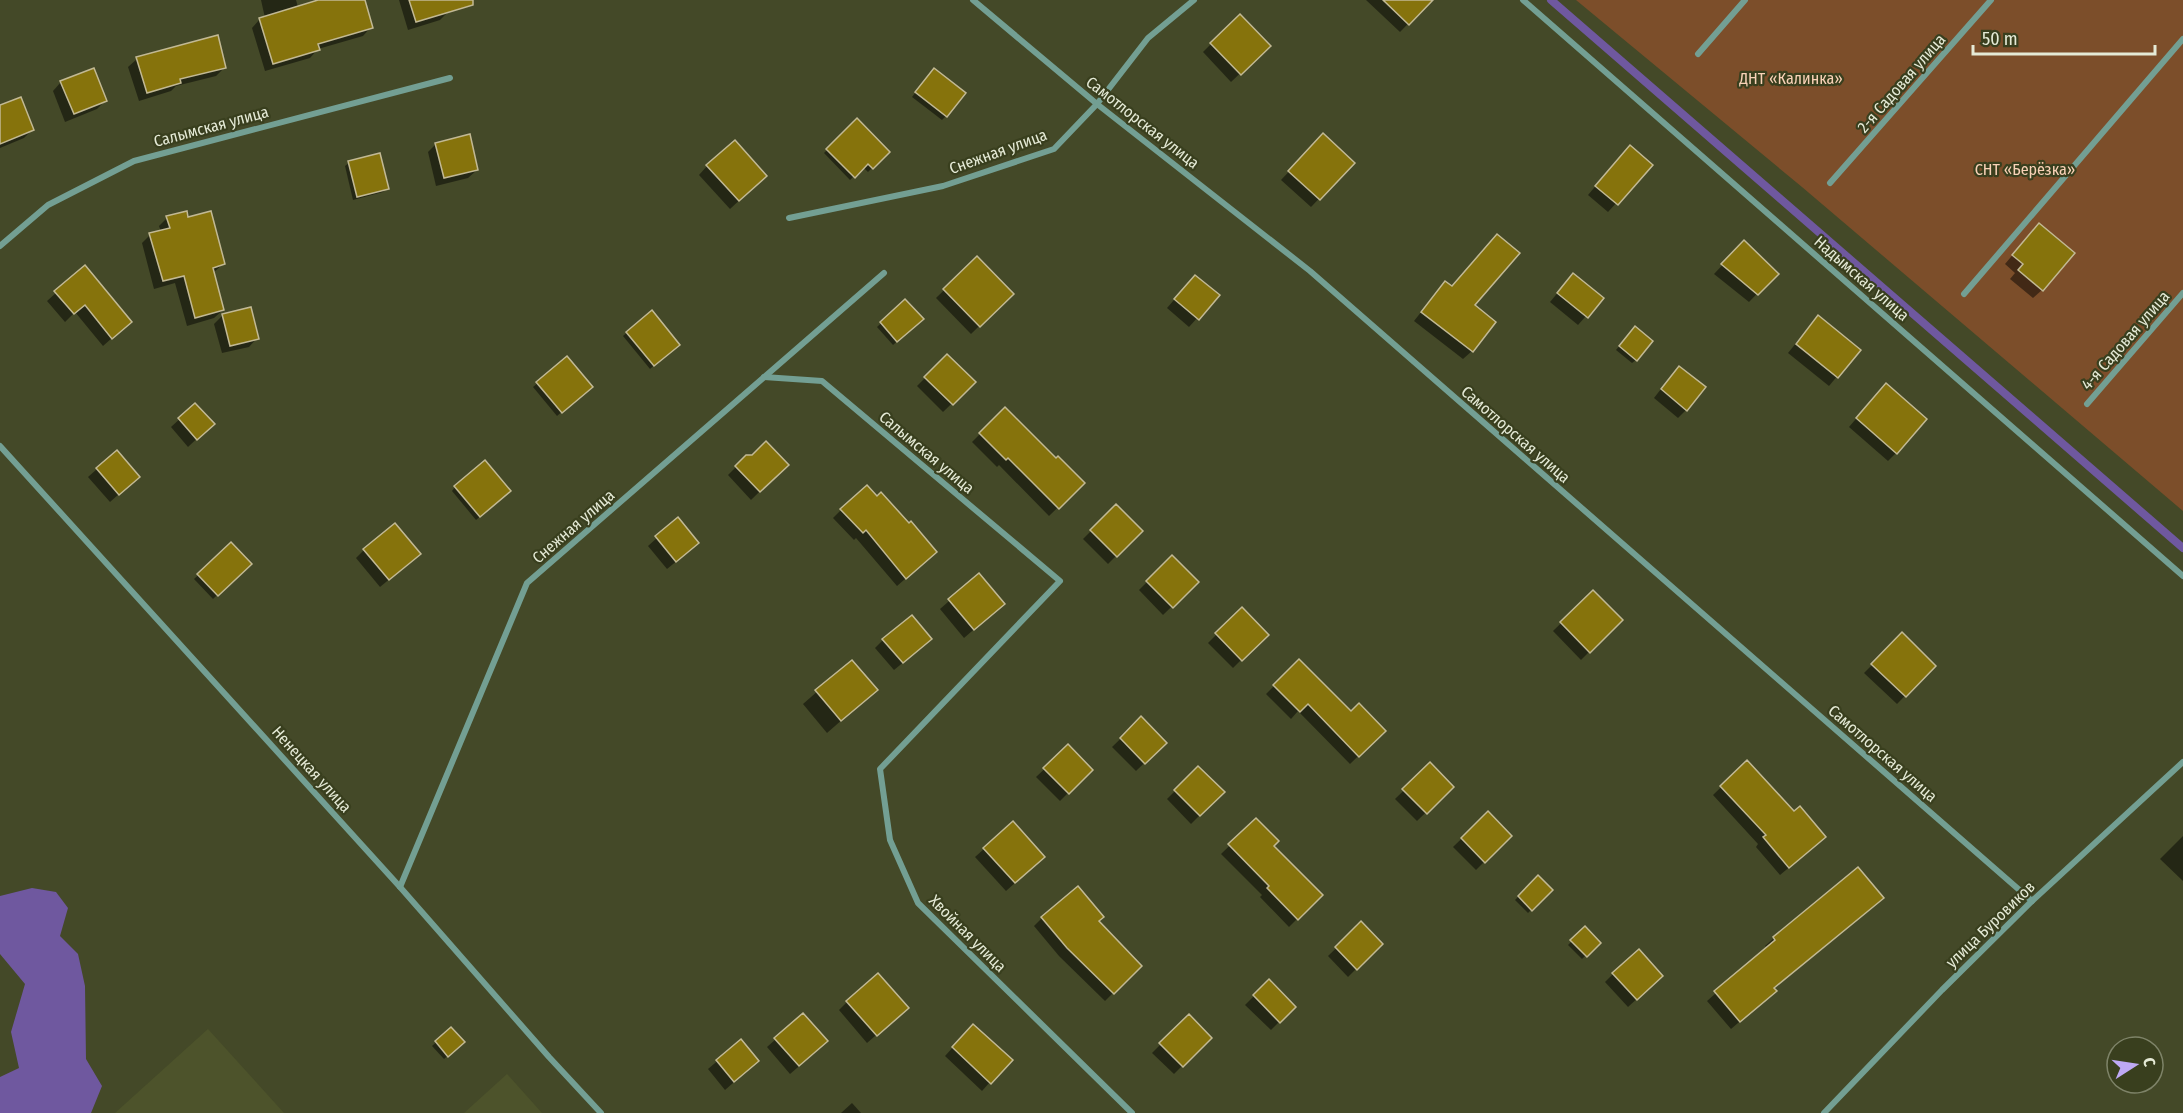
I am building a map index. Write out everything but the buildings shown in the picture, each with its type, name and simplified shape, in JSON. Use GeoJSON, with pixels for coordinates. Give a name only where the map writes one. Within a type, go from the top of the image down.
{"type":"FeatureCollection","features":[{"type":"Feature","properties":{"kind":"street","name":"Самотлорская улица"},"geometry":{"type":"LineString","coordinates":[[973,0],[1096,104],[1310,271],[2032,901]]}},
{"type":"Feature","properties":{"kind":"street","name":"Снежная улица"},"geometry":{"type":"LineString","coordinates":[[789,218],[943,186],[1054,149],[1096,104],[1148,38],[1194,0]]}},
{"type":"Feature","properties":{"kind":"street","name":"Надымская улица"},"geometry":{"type":"LineString","coordinates":[[1523,0],[2183,576]]}},
{"type":"Feature","properties":{"kind":"street"},"geometry":{"type":"LineString","coordinates":[[1698,54],[1745,0]]}},
{"type":"Feature","properties":{"kind":"street","name":"2-я Садовая улица"},"geometry":{"type":"LineString","coordinates":[[1830,183],[1991,0]]}},
{"type":"Feature","properties":{"kind":"street"},"geometry":{"type":"LineString","coordinates":[[1964,294],[2183,39]]}},
{"type":"Feature","properties":{"kind":"street","name":"Салымская улица"},"geometry":{"type":"LineString","coordinates":[[0,246],[48,205],[134,161],[450,78]]}},
{"type":"Feature","properties":{"kind":"street","name":"Снежная улица"},"geometry":{"type":"LineString","coordinates":[[400,887],[527,583],[884,273]]}},
{"type":"Feature","properties":{"kind":"street","name":"4-я Садовая улица"},"geometry":{"type":"LineString","coordinates":[[2088,404],[2183,293]]}},
{"type":"Feature","properties":{"kind":"street","name":"Салымская улица"},"geometry":{"type":"LineString","coordinates":[[764,377],[822,381],[1060,581]]}},
{"type":"Feature","properties":{"kind":"street","name":"Ненецкая улица"},"geometry":{"type":"LineString","coordinates":[[0,446],[400,887],[601,1113]]}},
{"type":"Feature","properties":{"kind":"street","name":"Хвойная улица"},"geometry":{"type":"LineString","coordinates":[[1060,581],[879,769],[890,840],[918,903],[1132,1113]]}},
{"type":"Feature","properties":{"kind":"street","name":"улица Буровиков"},"geometry":{"type":"LineString","coordinates":[[1824,1113],[1942,990],[2032,901],[2183,762]]}},
{"type":"Feature","properties":{"kind":"shaded area"},"geometry":{"type":"Polygon","coordinates":[[[32,888],[56,892],[68,908],[60,936],[78,954],[85,986],[86,1059],[102,1086],[91,1113],[0,1113],[0,1077],[19,1068],[11,1032],[25,984],[0,954],[0,896],[32,888]]]}},
{"type":"Feature","properties":{"kind":"shaded area"},"geometry":{"type":"Polygon","coordinates":[[[208,1029],[284,1113],[115,1113],[208,1029]]]}},
{"type":"Feature","properties":{"kind":"shaded area"},"geometry":{"type":"Polygon","coordinates":[[[507,1074],[542,1113],[464,1113],[507,1074]]]}},
{"type":"Feature","properties":{"kind":"green space","name":"СНТ «Берёзка»"},"geometry":{"type":"Polygon","coordinates":[[[1576,0],[2183,0],[2183,511],[1802,187],[1576,0]]]}},
{"type":"Feature","properties":{"kind":"waterway"},"geometry":{"type":"LineString","coordinates":[[1551,0],[2183,548]]}},
{"type":"Feature","properties":{"kind":"park label","name":"ДНТ «Калинка»"},"geometry":{"type":"Point","coordinates":[1791,78]}}]}
